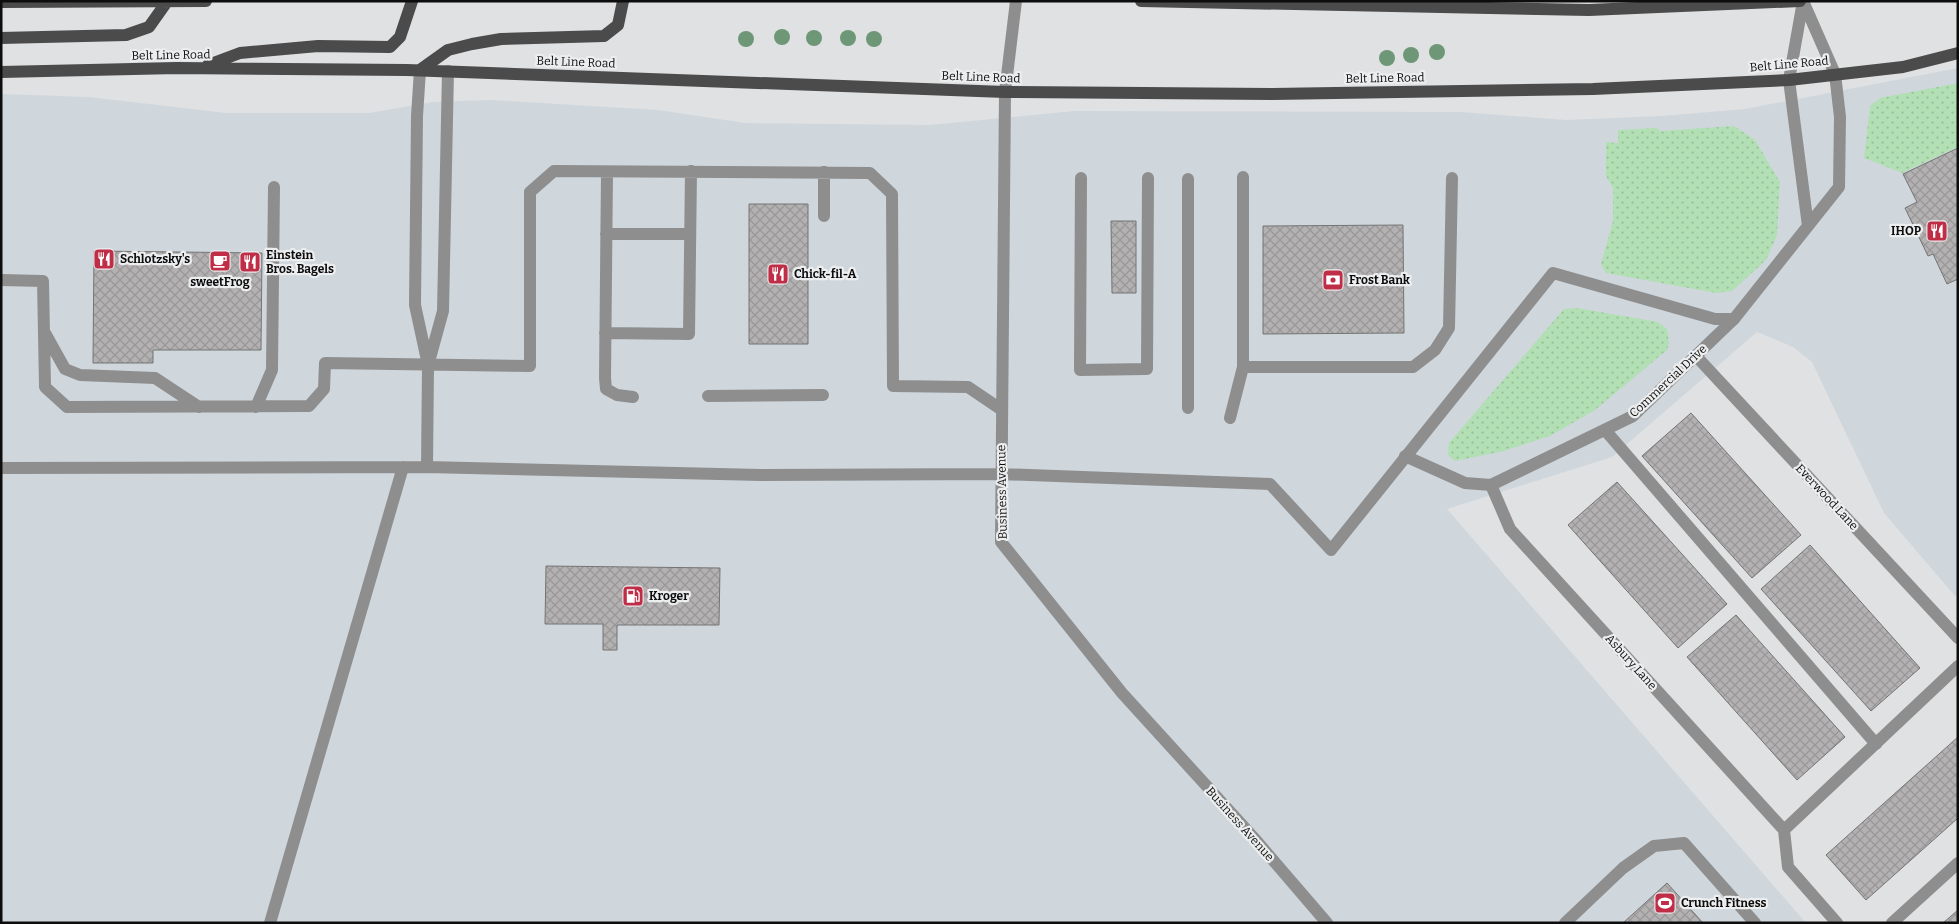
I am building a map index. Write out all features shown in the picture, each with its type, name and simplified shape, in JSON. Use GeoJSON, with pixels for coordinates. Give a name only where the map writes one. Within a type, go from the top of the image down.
{"type":"FeatureCollection","features":[{"type":"Feature","properties":{"kind":"main road"},"geometry":{"type":"LineString","coordinates":[[1,2],[166,3],[206,1]]}},
{"type":"Feature","properties":{"kind":"main road"},"geometry":{"type":"LineString","coordinates":[[200,68],[240,53],[318,46],[390,47],[400,37],[412,1]]}},
{"type":"Feature","properties":{"kind":"main road"},"geometry":{"type":"LineString","coordinates":[[420,70],[448,50],[472,44],[501,39],[604,36],[618,25],[623,1]]}},
{"type":"Feature","properties":{"kind":"main road"},"geometry":{"type":"LineString","coordinates":[[1141,1],[1589,10],[1802,1]]}},
{"type":"Feature","properties":{"kind":"main road"},"geometry":{"type":"LineString","coordinates":[[1,38],[126,35],[149,27],[166,3]]}},
{"type":"Feature","properties":{"kind":"main road","name":"Belt Line Road"},"geometry":{"type":"LineString","coordinates":[[1,72],[200,68],[420,70],[1005,92],[1281,94],[1593,89],[1789,80],[1903,67],[1958,54]]}},
{"type":"Feature","properties":{"kind":"street","name":"Business Avenue"},"geometry":{"type":"LineString","coordinates":[[1016,1],[1005,92],[1001,542],[1122,693],[1254,838],[1327,923]]}},
{"type":"Feature","properties":{"kind":"street"},"geometry":{"type":"LineString","coordinates":[[1802,1],[1789,80],[1808,226]]}},
{"type":"Feature","properties":{"kind":"street","name":"Commercial Drive"},"geometry":{"type":"LineString","coordinates":[[1492,485],[1633,416],[1734,320],[1839,187],[1840,117],[1835,74],[1802,1]]}},
{"type":"Feature","properties":{"kind":"street"},"geometry":{"type":"LineString","coordinates":[[420,70],[415,305],[428,365],[427,467]]}},
{"type":"Feature","properties":{"kind":"street"},"geometry":{"type":"LineString","coordinates":[[428,365],[443,311],[448,72]]}},
{"type":"Feature","properties":{"kind":"street"},"geometry":{"type":"LineString","coordinates":[[1,280],[43,281],[44,387],[66,406],[200,408],[309,406],[324,389],[324,363],[530,366],[530,192],[554,171],[870,173],[892,194],[893,386],[968,387],[1002,410]]}},
{"type":"Feature","properties":{"kind":"street"},"geometry":{"type":"LineString","coordinates":[[605,333],[689,334],[691,171]]}},
{"type":"Feature","properties":{"kind":"street"},"geometry":{"type":"LineString","coordinates":[[607,172],[606,389],[617,395],[633,397]]}},
{"type":"Feature","properties":{"kind":"street"},"geometry":{"type":"LineString","coordinates":[[824,172],[824,216]]}},
{"type":"Feature","properties":{"kind":"street"},"geometry":{"type":"LineString","coordinates":[[1230,418],[1243,367],[1243,177]]}},
{"type":"Feature","properties":{"kind":"street"},"geometry":{"type":"LineString","coordinates":[[1081,178],[1080,370],[1147,369],[1148,178]]}},
{"type":"Feature","properties":{"kind":"street"},"geometry":{"type":"LineString","coordinates":[[1243,367],[1413,367],[1436,350],[1449,328],[1452,178]]}},
{"type":"Feature","properties":{"kind":"street"},"geometry":{"type":"LineString","coordinates":[[1188,179],[1188,408]]}},
{"type":"Feature","properties":{"kind":"street"},"geometry":{"type":"LineString","coordinates":[[256,406],[272,370],[274,187]]}},
{"type":"Feature","properties":{"kind":"street"},"geometry":{"type":"LineString","coordinates":[[606,234],[690,234]]}},
{"type":"Feature","properties":{"kind":"street"},"geometry":{"type":"LineString","coordinates":[[1,468],[427,467],[752,475],[1001,474],[1270,484],[1331,550],[1553,273],[1715,320],[1734,320]]}},
{"type":"Feature","properties":{"kind":"street"},"geometry":{"type":"LineString","coordinates":[[44,331],[65,369],[80,375],[155,378],[200,408]]}},
{"type":"Feature","properties":{"kind":"street","name":"Everwood Lane"},"geometry":{"type":"LineString","coordinates":[[1696,356],[1958,638]]}},
{"type":"Feature","properties":{"kind":"street"},"geometry":{"type":"LineString","coordinates":[[708,396],[823,395]]}},
{"type":"Feature","properties":{"kind":"street"},"geometry":{"type":"LineString","coordinates":[[1605,430],[1876,744]]}},
{"type":"Feature","properties":{"kind":"street"},"geometry":{"type":"LineString","coordinates":[[1405,456],[1465,483],[1492,485]]}},
{"type":"Feature","properties":{"kind":"street"},"geometry":{"type":"LineString","coordinates":[[270,923],[403,467]]}},
{"type":"Feature","properties":{"kind":"street","name":"Asbury Lane"},"geometry":{"type":"LineString","coordinates":[[1492,485],[1510,529],[1784,830]]}},
{"type":"Feature","properties":{"kind":"street"},"geometry":{"type":"LineString","coordinates":[[1837,923],[1788,867],[1784,830],[1958,666]]}},
{"type":"Feature","properties":{"kind":"street"},"geometry":{"type":"LineString","coordinates":[[1565,923],[1623,868],[1654,846],[1684,843],[1755,923]]}},
{"type":"Feature","properties":{"kind":"street"},"geometry":{"type":"LineString","coordinates":[[1892,923],[1958,863]]}},
{"type":"Feature","properties":{"kind":"shaded area"},"geometry":{"type":"Polygon","coordinates":[[[1958,68],[1958,594],[1955,596],[1884,513],[1812,362],[1793,347],[1757,332],[1612,457],[1447,509],[1806,923],[1,923],[1,94],[89,97],[226,113],[369,113],[433,102],[490,100],[658,110],[745,123],[930,125],[1074,111],[1461,112],[1566,120],[1662,116],[1745,109],[1958,68]]]}},
{"type":"Feature","properties":{"kind":"green space"},"geometry":{"type":"Polygon","coordinates":[[[1958,83],[1958,147],[1902,173],[1864,158],[1870,106],[1880,98],[1958,83]]]}},
{"type":"Feature","properties":{"kind":"green space"},"geometry":{"type":"Polygon","coordinates":[[[1734,126],[1755,140],[1780,182],[1777,235],[1766,260],[1732,291],[1716,293],[1606,273],[1601,264],[1613,221],[1613,188],[1606,176],[1606,142],[1618,143],[1618,130],[1656,128],[1661,131],[1734,126]]]}},
{"type":"Feature","properties":{"kind":"green space"},"geometry":{"type":"Polygon","coordinates":[[[1577,308],[1658,322],[1667,329],[1669,343],[1667,350],[1595,410],[1550,436],[1504,451],[1455,461],[1448,455],[1449,443],[1564,309],[1577,308]]]}},
{"type":"Feature","properties":{"kind":"building","name":"IHOP"},"geometry":{"type":"Polygon","coordinates":[[[1958,148],[1958,279],[1947,284],[1933,254],[1928,256],[1905,208],[1917,202],[1903,174],[1958,148]]]}},
{"type":"Feature","properties":{"kind":"building","name":"Chick-fil-A"},"geometry":{"type":"Polygon","coordinates":[[[749,204],[808,204],[808,344],[749,344],[749,204]]]}},
{"type":"Feature","properties":{"kind":"building"},"geometry":{"type":"Polygon","coordinates":[[[1111,221],[1136,221],[1136,293],[1112,293],[1111,221]]]}},
{"type":"Feature","properties":{"kind":"building","name":"Frost Bank"},"geometry":{"type":"Polygon","coordinates":[[[1403,225],[1404,333],[1263,334],[1263,226],[1403,225]]]}},
{"type":"Feature","properties":{"kind":"building"},"geometry":{"type":"Polygon","coordinates":[[[94,251],[262,253],[261,350],[153,350],[153,363],[93,363],[94,251]]]}},
{"type":"Feature","properties":{"kind":"building"},"geometry":{"type":"Polygon","coordinates":[[[1691,413],[1801,535],[1752,578],[1642,456],[1691,413]]]}},
{"type":"Feature","properties":{"kind":"building"},"geometry":{"type":"Polygon","coordinates":[[[1617,482],[1727,604],[1678,648],[1568,525],[1617,482]]]}},
{"type":"Feature","properties":{"kind":"building"},"geometry":{"type":"Polygon","coordinates":[[[1810,545],[1920,668],[1871,711],[1761,589],[1810,545]]]}},
{"type":"Feature","properties":{"kind":"building","name":"Kroger"},"geometry":{"type":"Polygon","coordinates":[[[546,566],[720,568],[719,625],[617,625],[617,650],[603,650],[603,624],[545,624],[546,566]]]}},
{"type":"Feature","properties":{"kind":"building"},"geometry":{"type":"Polygon","coordinates":[[[1736,615],[1845,737],[1797,780],[1687,657],[1736,615]]]}},
{"type":"Feature","properties":{"kind":"building"},"geometry":{"type":"Polygon","coordinates":[[[1958,737],[1958,818],[1866,900],[1826,855],[1958,737]]]}},
{"type":"Feature","properties":{"kind":"building","name":"Crunch Fitness"},"geometry":{"type":"Polygon","coordinates":[[[1667,883],[1703,923],[1623,923],[1667,883]]]}},
{"type":"Feature","properties":{"kind":"building"},"geometry":{"type":"Polygon","coordinates":[[[1958,910],[1958,923],[1943,923],[1958,910]]]}},
{"type":"Feature","properties":{"kind":"place","name":"IHOP"},"geometry":{"type":"Point","coordinates":[1937,231]}},
{"type":"Feature","properties":{"kind":"place","name":"Schlotzsky's"},"geometry":{"type":"Point","coordinates":[104,259]}},
{"type":"Feature","properties":{"kind":"place","name":"sweetFrog"},"geometry":{"type":"Point","coordinates":[220,261]}},
{"type":"Feature","properties":{"kind":"place","name":"Einstein Bros. Bagels"},"geometry":{"type":"Point","coordinates":[250,262]}},
{"type":"Feature","properties":{"kind":"place","name":"Chick-fil-A"},"geometry":{"type":"Point","coordinates":[778,274]}},
{"type":"Feature","properties":{"kind":"place","name":"Frost Bank"},"geometry":{"type":"Point","coordinates":[1333,280]}},
{"type":"Feature","properties":{"kind":"place","name":"Kroger"},"geometry":{"type":"Point","coordinates":[633,596]}},
{"type":"Feature","properties":{"kind":"place","name":"Crunch Fitness"},"geometry":{"type":"Point","coordinates":[1665,903]}}]}
